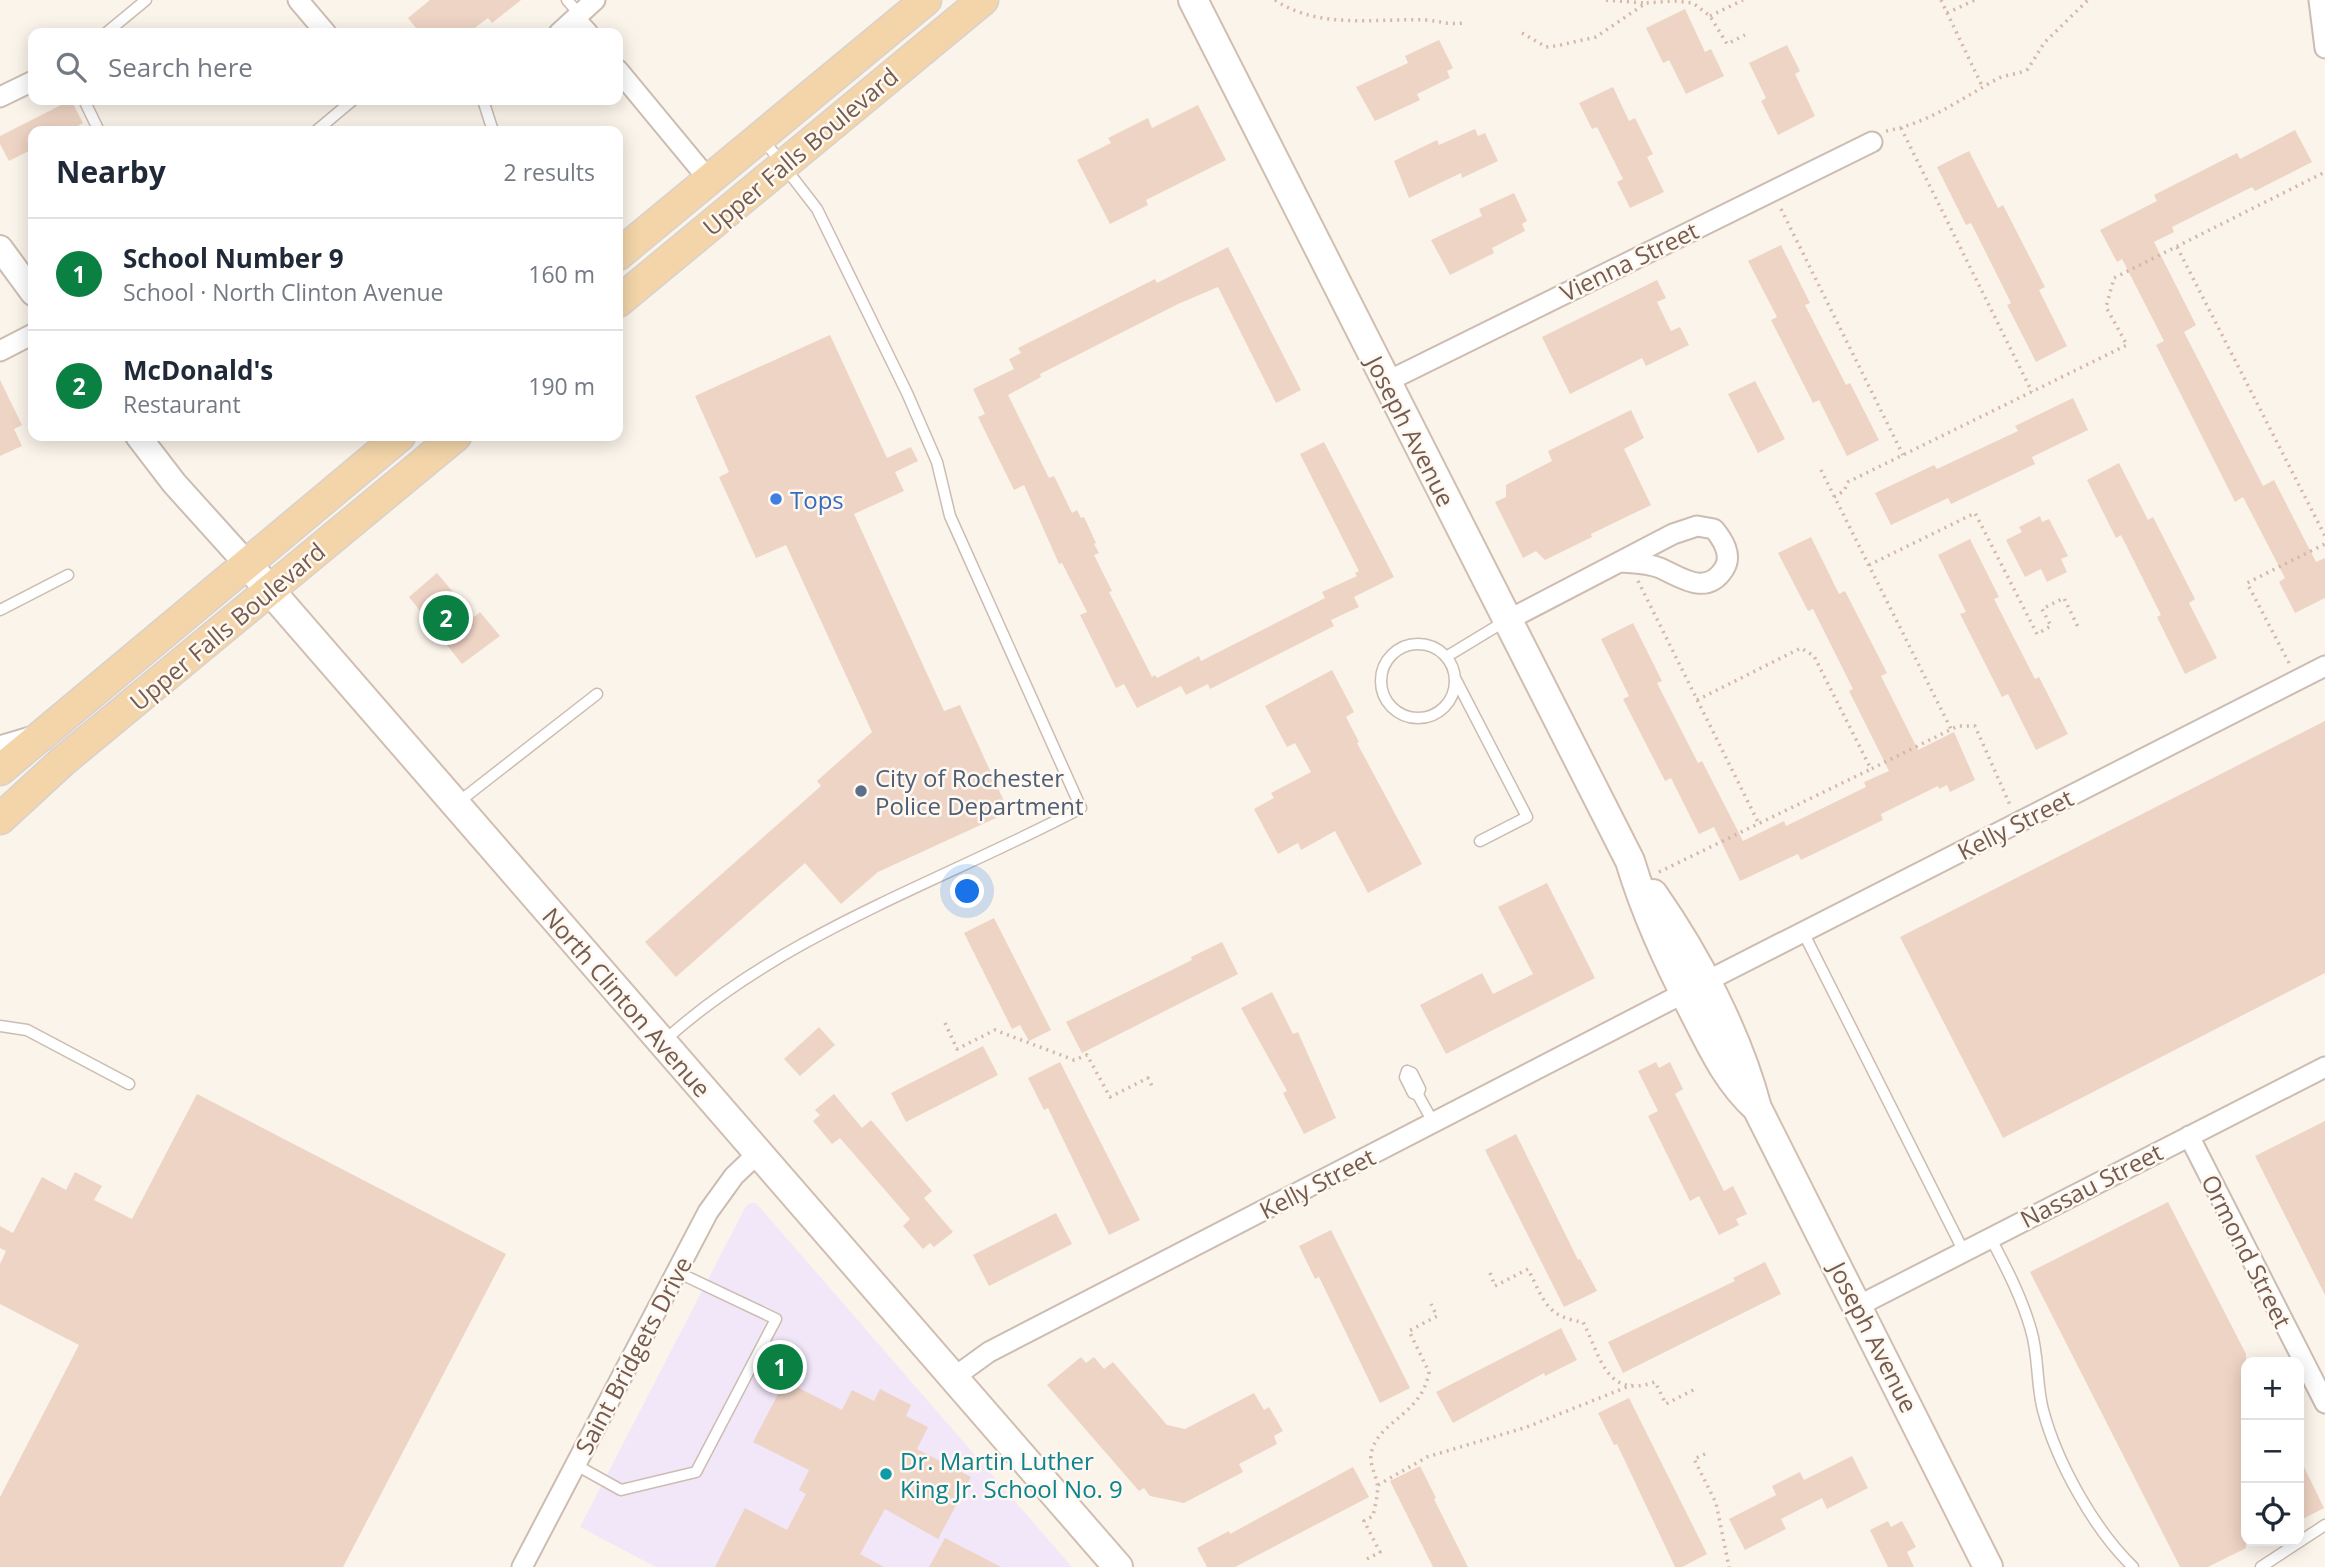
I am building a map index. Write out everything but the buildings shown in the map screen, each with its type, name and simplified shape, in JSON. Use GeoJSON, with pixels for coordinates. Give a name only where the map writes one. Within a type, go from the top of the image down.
{"type":"FeatureCollection","features":[{"type":"Feature","properties":{"kind":"main road","name":"Upper Falls Boulevard"},"geometry":{"type":"LineString","coordinates":[[623,251],[926,0]]}},
{"type":"Feature","properties":{"kind":"main road","name":"Upper Falls Boulevard"},"geometry":{"type":"LineString","coordinates":[[623,298],[983,0]]}},
{"type":"Feature","properties":{"kind":"main road","name":"Joseph Avenue"},"geometry":{"type":"LineString","coordinates":[[1193,0],[1694,987],[1740,1057],[1757,1108],[1989,1567]]}},
{"type":"Feature","properties":{"kind":"main road","name":"Upper Falls Boulevard"},"geometry":{"type":"LineString","coordinates":[[0,770],[394,441]]}},
{"type":"Feature","properties":{"kind":"main road","name":"Upper Falls Boulevard"},"geometry":{"type":"LineString","coordinates":[[0,819],[63,761],[450,441]]}},
{"type":"Feature","properties":{"kind":"main road","name":"North Clinton Avenue"},"geometry":{"type":"LineString","coordinates":[[247,564],[1118,1567]]}},
{"type":"Feature","properties":{"kind":"street"},"geometry":{"type":"LineString","coordinates":[[298,0],[322,28]]}},
{"type":"Feature","properties":{"kind":"street"},"geometry":{"type":"LineString","coordinates":[[577,17],[595,0]]}},
{"type":"Feature","properties":{"kind":"street"},"geometry":{"type":"LineString","coordinates":[[2319,0],[2325,48]]}},
{"type":"Feature","properties":{"kind":"street"},"geometry":{"type":"LineString","coordinates":[[623,75],[709,180]]}},
{"type":"Feature","properties":{"kind":"street"},"geometry":{"type":"LineString","coordinates":[[0,97],[28,83]]}},
{"type":"Feature","properties":{"kind":"street","name":"Vienna Street"},"geometry":{"type":"LineString","coordinates":[[1386,382],[1875,137]]}},
{"type":"Feature","properties":{"kind":"street"},"geometry":{"type":"LineString","coordinates":[[0,248],[28,286]]}},
{"type":"Feature","properties":{"kind":"street"},"geometry":{"type":"LineString","coordinates":[[0,351],[28,337]]}},
{"type":"Feature","properties":{"kind":"street","name":"North Clinton Avenue"},"geometry":{"type":"LineString","coordinates":[[142,441],[174,482],[247,564]]}},
{"type":"Feature","properties":{"kind":"street"},"geometry":{"type":"LineString","coordinates":[[1508,620],[1625,562],[1673,534],[1697,526],[1714,528],[1724,542],[1727,554],[1726,567],[1703,584],[1691,584],[1658,567],[1625,562]]}},
{"type":"Feature","properties":{"kind":"street","name":"Kelly Street"},"geometry":{"type":"LineString","coordinates":[[953,1378],[989,1352],[1694,987],[2325,666]]}},
{"type":"Feature","properties":{"kind":"street"},"geometry":{"type":"LineString","coordinates":[[0,746],[31,737],[52,724]]}},
{"type":"Feature","properties":{"kind":"street","name":"Nassau Street"},"geometry":{"type":"LineString","coordinates":[[1858,1306],[2325,1067]]}},
{"type":"Feature","properties":{"kind":"street","name":"Ormond Street"},"geometry":{"type":"LineString","coordinates":[[2189,1136],[2325,1402]]}},
{"type":"Feature","properties":{"kind":"street","name":"Saint Bridgets Drive"},"geometry":{"type":"LineString","coordinates":[[522,1567],[716,1199],[734,1175],[758,1153]]}},
{"type":"Feature","properties":{"kind":"lane"},"geometry":{"type":"LineString","coordinates":[[112,28],[146,0]]}},
{"type":"Feature","properties":{"kind":"lane"},"geometry":{"type":"LineString","coordinates":[[86,105],[97,126]]}},
{"type":"Feature","properties":{"kind":"lane"},"geometry":{"type":"LineString","coordinates":[[322,126],[347,105]]}},
{"type":"Feature","properties":{"kind":"lane"},"geometry":{"type":"LineString","coordinates":[[485,105],[491,126]]}},
{"type":"Feature","properties":{"kind":"lane"},"geometry":{"type":"LineString","coordinates":[[662,1042],[713,998],[840,923],[1081,808],[950,516],[937,462],[907,393],[817,209],[761,137]]}},
{"type":"Feature","properties":{"kind":"lane"},"geometry":{"type":"LineString","coordinates":[[0,610],[68,575]]}},
{"type":"Feature","properties":{"kind":"lane"},"geometry":{"type":"LineString","coordinates":[[1446,657],[1508,620]]}},
{"type":"Feature","properties":{"kind":"lane"},"geometry":{"type":"LineString","coordinates":[[1455,678],[1452,696],[1446,706],[1425,718],[1402,715],[1383,698],[1381,672],[1395,650],[1420,644],[1432,646],[1446,657],[1527,817],[1480,841]]}},
{"type":"Feature","properties":{"kind":"lane"},"geometry":{"type":"LineString","coordinates":[[456,804],[597,695]]}},
{"type":"Feature","properties":{"kind":"lane"},"geometry":{"type":"LineString","coordinates":[[1803,932],[1963,1250]]}},
{"type":"Feature","properties":{"kind":"lane"},"geometry":{"type":"LineString","coordinates":[[0,1026],[27,1030],[129,1084]]}},
{"type":"Feature","properties":{"kind":"lane"},"geometry":{"type":"LineString","coordinates":[[1418,1095],[1433,1122]]}},
{"type":"Feature","properties":{"kind":"lane"},"geometry":{"type":"LineString","coordinates":[[1990,1237],[2011,1278],[2032,1332],[2042,1409],[2059,1455],[2109,1544],[2133,1567]]}},
{"type":"Feature","properties":{"kind":"lane"},"geometry":{"type":"LineString","coordinates":[[576,1465],[621,1490],[696,1472],[776,1319],[677,1272]]}},
{"type":"Feature","properties":{"kind":"lane"},"geometry":{"type":"LineString","coordinates":[[2260,1567],[2325,1525]]}},
{"type":"Feature","properties":{"kind":"path"},"geometry":{"type":"LineString","coordinates":[[1275,0],[1326,19],[1426,20],[1445,26],[1463,23]]}},
{"type":"Feature","properties":{"kind":"path"},"geometry":{"type":"LineString","coordinates":[[1606,0],[1693,3],[1710,16],[1727,44],[1745,35]]}},
{"type":"Feature","properties":{"kind":"path"},"geometry":{"type":"LineString","coordinates":[[1710,16],[1743,0]]}},
{"type":"Feature","properties":{"kind":"path"},"geometry":{"type":"LineString","coordinates":[[1941,0],[1983,88]]}},
{"type":"Feature","properties":{"kind":"path"},"geometry":{"type":"LineString","coordinates":[[1947,13],[1975,0]]}},
{"type":"Feature","properties":{"kind":"path"},"geometry":{"type":"LineString","coordinates":[[1875,137],[1913,125],[1999,78],[2028,69],[2044,43],[2088,0]]}},
{"type":"Feature","properties":{"kind":"path"},"geometry":{"type":"LineString","coordinates":[[1522,33],[1546,47],[1596,37],[1646,3]]}},
{"type":"Feature","properties":{"kind":"path"},"geometry":{"type":"LineString","coordinates":[[1901,128],[2032,392]]}},
{"type":"Feature","properties":{"kind":"path"},"geometry":{"type":"LineString","coordinates":[[1834,497],[1844,491],[1847,482],[2127,345],[2106,307],[2114,278],[2325,172]]}},
{"type":"Feature","properties":{"kind":"path"},"geometry":{"type":"LineString","coordinates":[[1771,190],[1903,455]]}},
{"type":"Feature","properties":{"kind":"path"},"geometry":{"type":"LineString","coordinates":[[2177,247],[2325,537]]}},
{"type":"Feature","properties":{"kind":"path"},"geometry":{"type":"LineString","coordinates":[[1821,470],[1951,729]]}},
{"type":"Feature","properties":{"kind":"path"},"geometry":{"type":"LineString","coordinates":[[1869,565],[1975,513],[2037,634],[2051,626],[2042,609],[2064,598],[2078,627]]}},
{"type":"Feature","properties":{"kind":"path"},"geometry":{"type":"LineString","coordinates":[[2298,680],[2247,583],[2325,544]]}},
{"type":"Feature","properties":{"kind":"path"},"geometry":{"type":"LineString","coordinates":[[1625,562],[1759,824]]}},
{"type":"Feature","properties":{"kind":"path"},"geometry":{"type":"LineString","coordinates":[[1697,700],[1801,648],[1814,656],[1871,769]]}},
{"type":"Feature","properties":{"kind":"path"},"geometry":{"type":"LineString","coordinates":[[1636,871],[1759,824],[1951,729],[1966,725],[1975,726],[1980,732],[2017,823]]}},
{"type":"Feature","properties":{"kind":"path"},"geometry":{"type":"LineString","coordinates":[[945,1023],[957,1049],[995,1030],[1074,1060],[1087,1055],[1110,1097],[1148,1078],[1153,1088]]}},
{"type":"Feature","properties":{"kind":"path"},"geometry":{"type":"LineString","coordinates":[[1490,1273],[1495,1286],[1528,1269],[1549,1310],[1557,1316],[1583,1322],[1607,1375],[1616,1381],[1634,1384],[1655,1382],[1666,1404],[1697,1388]]}},
{"type":"Feature","properties":{"kind":"path"},"geometry":{"type":"LineString","coordinates":[[1367,1559],[1380,1552],[1364,1521],[1374,1516],[1378,1485],[1372,1467],[1372,1450],[1379,1438],[1417,1402],[1428,1378],[1429,1372],[1409,1331],[1437,1316],[1431,1304]]}},
{"type":"Feature","properties":{"kind":"path"},"geometry":{"type":"LineString","coordinates":[[1378,1485],[1427,1457],[1527,1427],[1634,1384]]}},
{"type":"Feature","properties":{"kind":"path"},"geometry":{"type":"LineString","coordinates":[[1705,1454],[1694,1459],[1716,1503],[1729,1567]]}},
{"type":"Feature","properties":{"kind":"shaded area"},"geometry":{"type":"Polygon","coordinates":[[[756,1203],[1072,1567],[656,1567],[580,1527],[746,1206],[756,1203]]]}},
{"type":"Feature","properties":{"kind":"place","name":"Tops"},"geometry":{"type":"Point","coordinates":[776,499]}},
{"type":"Feature","properties":{"kind":"place","name":"McDonald's"},"geometry":{"type":"Point","coordinates":[446,618]}},
{"type":"Feature","properties":{"kind":"place","name":"City of Rochester Police Department"},"geometry":{"type":"Point","coordinates":[861,791]}},
{"type":"Feature","properties":{"kind":"place","name":"School Number 9"},"geometry":{"type":"Point","coordinates":[780,1367]}},
{"type":"Feature","properties":{"kind":"place","name":"Dr. Martin Luther King Jr. School No. 9"},"geometry":{"type":"Point","coordinates":[886,1474]}}]}
